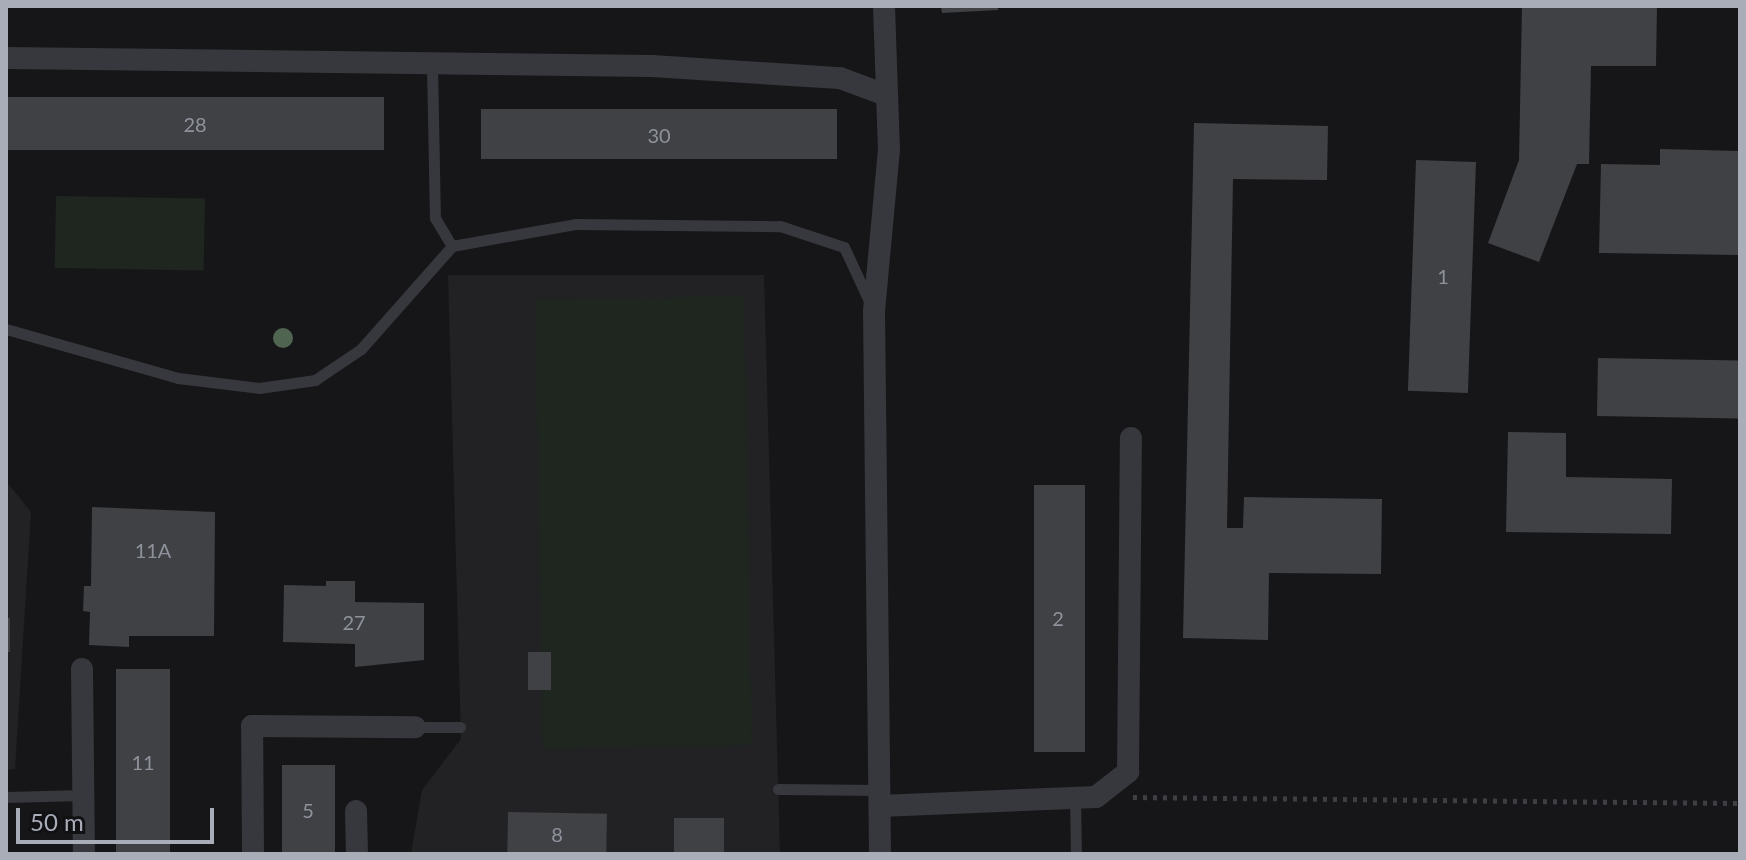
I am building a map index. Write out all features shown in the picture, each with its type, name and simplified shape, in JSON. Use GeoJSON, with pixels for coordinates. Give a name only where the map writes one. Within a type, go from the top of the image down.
{"type":"FeatureCollection","features":[{"type":"Feature","properties":{"kind":"street"},"geometry":{"type":"LineString","coordinates":[[880,854],[874,311],[889,150],[883,94],[884,6]]}},
{"type":"Feature","properties":{"kind":"street"},"geometry":{"type":"LineString","coordinates":[[6,58],[432,65],[840,78],[883,94]]}},
{"type":"Feature","properties":{"kind":"street"},"geometry":{"type":"LineString","coordinates":[[880,798],[1086,797],[1128,772],[1131,438]]}},
{"type":"Feature","properties":{"kind":"street"},"geometry":{"type":"LineString","coordinates":[[82,669],[84,854]]}},
{"type":"Feature","properties":{"kind":"street"},"geometry":{"type":"LineString","coordinates":[[253,854],[252,726],[415,727]]}},
{"type":"Feature","properties":{"kind":"street"},"geometry":{"type":"LineString","coordinates":[[356,811],[357,854]]}},
{"type":"Feature","properties":{"kind":"lane"},"geometry":{"type":"LineString","coordinates":[[432,65],[435,218],[452,246]]}},
{"type":"Feature","properties":{"kind":"lane"},"geometry":{"type":"LineString","coordinates":[[6,329],[178,378],[259,388],[315,380],[361,349],[452,246],[575,224],[780,226],[844,247],[874,311]]}},
{"type":"Feature","properties":{"kind":"lane"},"geometry":{"type":"LineString","coordinates":[[415,727],[460,727]]}},
{"type":"Feature","properties":{"kind":"lane"},"geometry":{"type":"LineString","coordinates":[[778,789],[880,798]]}},
{"type":"Feature","properties":{"kind":"lane"},"geometry":{"type":"LineString","coordinates":[[6,797],[83,795]]}},
{"type":"Feature","properties":{"kind":"lane"},"geometry":{"type":"LineString","coordinates":[[1076,854],[1086,797]]}},
{"type":"Feature","properties":{"kind":"path"},"geometry":{"type":"LineString","coordinates":[[1086,797],[1740,803]]}},
{"type":"Feature","properties":{"kind":"shaded area"},"geometry":{"type":"Polygon","coordinates":[[[56,196],[205,199],[204,271],[55,268],[56,196]]]}},
{"type":"Feature","properties":{"kind":"shaded area"},"geometry":{"type":"Polygon","coordinates":[[[448,275],[764,275],[780,854],[411,854],[422,790],[461,739],[448,275]]]}},
{"type":"Feature","properties":{"kind":"shaded area"},"geometry":{"type":"Polygon","coordinates":[[[744,296],[752,745],[543,749],[535,300],[744,296]]]}},
{"type":"Feature","properties":{"kind":"shaded area"},"geometry":{"type":"Polygon","coordinates":[[[6,481],[31,512],[15,769],[6,770],[6,481]]]}},
{"type":"Feature","properties":{"kind":"building"},"geometry":{"type":"Polygon","coordinates":[[[941,6],[998,6],[998,10],[942,13],[941,6]]]}},
{"type":"Feature","properties":{"kind":"building"},"geometry":{"type":"Polygon","coordinates":[[[1522,6],[1657,6],[1656,66],[1591,66],[1589,164],[1577,164],[1539,262],[1488,243],[1519,160],[1522,6]]]}},
{"type":"Feature","properties":{"kind":"building"},"geometry":{"type":"Polygon","coordinates":[[[6,97],[384,97],[384,150],[6,150],[6,97]]]}},
{"type":"Feature","properties":{"kind":"building"},"geometry":{"type":"Polygon","coordinates":[[[481,109],[837,109],[837,159],[481,159],[481,109]]]}},
{"type":"Feature","properties":{"kind":"building"},"geometry":{"type":"Polygon","coordinates":[[[1194,123],[1328,126],[1327,180],[1233,179],[1227,528],[1243,528],[1244,497],[1382,499],[1381,574],[1269,573],[1268,640],[1183,638],[1194,123]]]}},
{"type":"Feature","properties":{"kind":"building"},"geometry":{"type":"Polygon","coordinates":[[[1660,149],[1740,151],[1740,255],[1599,253],[1601,164],[1660,165],[1660,149]]]}},
{"type":"Feature","properties":{"kind":"building"},"geometry":{"type":"Polygon","coordinates":[[[1416,160],[1476,162],[1468,393],[1408,391],[1416,160]]]}},
{"type":"Feature","properties":{"kind":"building"},"geometry":{"type":"Polygon","coordinates":[[[1598,358],[1740,360],[1739,418],[1597,416],[1598,358]]]}},
{"type":"Feature","properties":{"kind":"building"},"geometry":{"type":"Polygon","coordinates":[[[1508,432],[1566,433],[1566,477],[1672,479],[1671,534],[1506,532],[1508,432]]]}},
{"type":"Feature","properties":{"kind":"building"},"geometry":{"type":"Polygon","coordinates":[[[1034,485],[1085,485],[1085,752],[1034,752],[1034,485]]]}},
{"type":"Feature","properties":{"kind":"building"},"geometry":{"type":"Polygon","coordinates":[[[92,507],[215,512],[214,636],[129,636],[129,647],[89,645],[90,612],[83,611],[84,586],[91,586],[92,507]]]}},
{"type":"Feature","properties":{"kind":"building"},"geometry":{"type":"Polygon","coordinates":[[[326,581],[355,581],[355,602],[424,603],[424,660],[355,667],[355,644],[283,642],[284,585],[326,586],[326,581]]]}},
{"type":"Feature","properties":{"kind":"building"},"geometry":{"type":"Polygon","coordinates":[[[6,618],[10,618],[10,652],[6,652],[6,618]]]}},
{"type":"Feature","properties":{"kind":"building"},"geometry":{"type":"Polygon","coordinates":[[[528,652],[551,652],[551,690],[528,690],[528,652]]]}},
{"type":"Feature","properties":{"kind":"building"},"geometry":{"type":"Polygon","coordinates":[[[116,669],[170,669],[170,854],[116,854],[116,669]]]}},
{"type":"Feature","properties":{"kind":"building"},"geometry":{"type":"Polygon","coordinates":[[[282,765],[335,765],[335,854],[282,854],[282,765]]]}},
{"type":"Feature","properties":{"kind":"building"},"geometry":{"type":"Polygon","coordinates":[[[508,812],[607,814],[606,854],[507,854],[508,812]]]}},
{"type":"Feature","properties":{"kind":"building"},"geometry":{"type":"Polygon","coordinates":[[[674,818],[724,818],[724,854],[674,854],[674,818]]]}}]}
